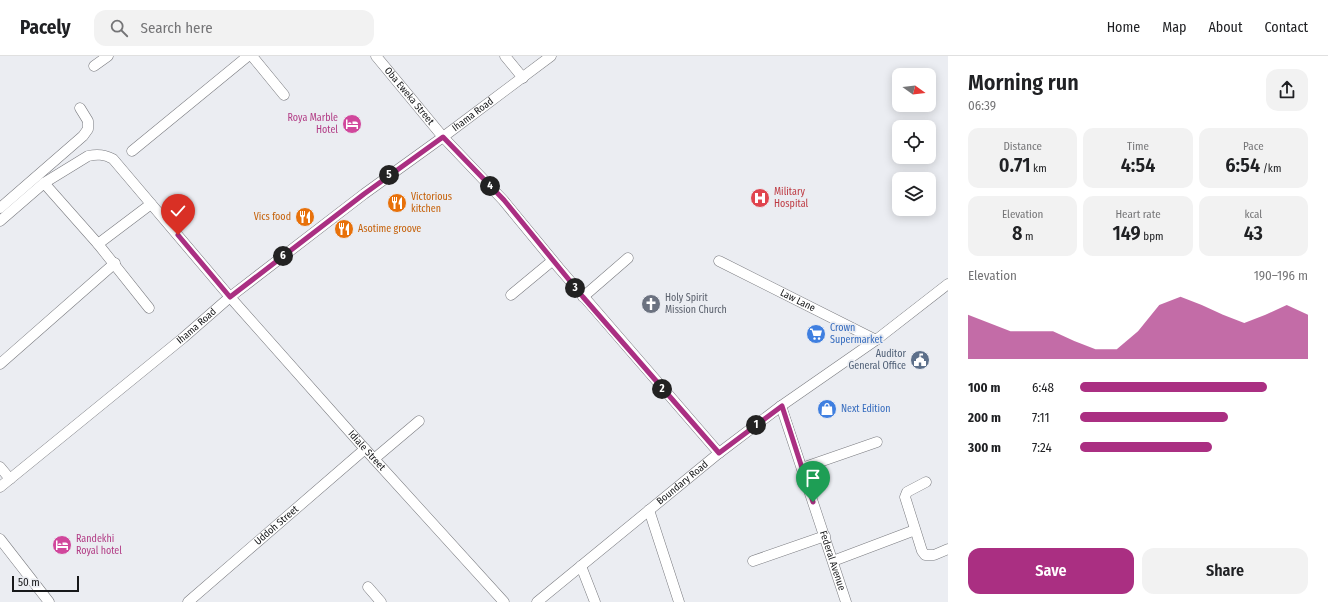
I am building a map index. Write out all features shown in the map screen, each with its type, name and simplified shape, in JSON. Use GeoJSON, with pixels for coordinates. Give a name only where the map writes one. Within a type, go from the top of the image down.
{"type":"FeatureCollection","features":[{"type":"Feature","properties":{"kind":"street"},"geometry":{"type":"LineString","coordinates":[[94,66],[108,56]]}},
{"type":"Feature","properties":{"kind":"street"},"geometry":{"type":"LineString","coordinates":[[132,151],[248,56]]}},
{"type":"Feature","properties":{"kind":"street"},"geometry":{"type":"LineString","coordinates":[[252,56],[284,95]]}},
{"type":"Feature","properties":{"kind":"street","name":"Oba Eweka Street"},"geometry":{"type":"LineString","coordinates":[[376,56],[443,137],[504,200],[552,261],[719,453]]}},
{"type":"Feature","properties":{"kind":"street"},"geometry":{"type":"LineString","coordinates":[[504,56],[523,78]]}},
{"type":"Feature","properties":{"kind":"street","name":"Ihama Road"},"geometry":{"type":"LineString","coordinates":[[0,487],[183,338],[230,297],[364,194],[551,56]]}},
{"type":"Feature","properties":{"kind":"street"},"geometry":{"type":"LineString","coordinates":[[0,208],[83,136],[88,129],[88,121],[80,108]]}},
{"type":"Feature","properties":{"kind":"street","name":"Idiale Street"},"geometry":{"type":"LineString","coordinates":[[44,183],[88,156],[96,154],[106,155],[113,159],[230,297],[504,602]]}},
{"type":"Feature","properties":{"kind":"street"},"geometry":{"type":"LineString","coordinates":[[0,221],[44,183],[115,264],[149,308]]}},
{"type":"Feature","properties":{"kind":"street"},"geometry":{"type":"LineString","coordinates":[[98,244],[151,204]]}},
{"type":"Feature","properties":{"kind":"street"},"geometry":{"type":"LineString","coordinates":[[583,297],[628,258]]}},
{"type":"Feature","properties":{"kind":"street"},"geometry":{"type":"LineString","coordinates":[[511,295],[552,261]]}},
{"type":"Feature","properties":{"kind":"street","name":"Law Lane"},"geometry":{"type":"LineString","coordinates":[[719,261],[876,340]]}},
{"type":"Feature","properties":{"kind":"street"},"geometry":{"type":"LineString","coordinates":[[0,364],[115,264]]}},
{"type":"Feature","properties":{"kind":"street","name":"Boundary Road"},"geometry":{"type":"LineString","coordinates":[[537,602],[719,453],[782,406],[876,340],[948,284]]}},
{"type":"Feature","properties":{"kind":"street","name":"Federal Avenue"},"geometry":{"type":"LineString","coordinates":[[782,406],[846,602]]}},
{"type":"Feature","properties":{"kind":"street"},"geometry":{"type":"LineString","coordinates":[[374,459],[418,421]]}},
{"type":"Feature","properties":{"kind":"street"},"geometry":{"type":"LineString","coordinates":[[802,468],[877,442]]}},
{"type":"Feature","properties":{"kind":"street","name":"Uddoh Street"},"geometry":{"type":"LineString","coordinates":[[188,602],[365,449]]}},
{"type":"Feature","properties":{"kind":"street"},"geometry":{"type":"LineString","coordinates":[[0,467],[10,479]]}},
{"type":"Feature","properties":{"kind":"street"},"geometry":{"type":"LineString","coordinates":[[926,482],[907,492],[905,497],[915,530],[922,551],[926,555],[934,555],[948,549]]}},
{"type":"Feature","properties":{"kind":"street"},"geometry":{"type":"LineString","coordinates":[[649,510],[679,602]]}},
{"type":"Feature","properties":{"kind":"street"},"geometry":{"type":"LineString","coordinates":[[833,561],[915,530]]}},
{"type":"Feature","properties":{"kind":"street"},"geometry":{"type":"LineString","coordinates":[[753,561],[825,536]]}},
{"type":"Feature","properties":{"kind":"street"},"geometry":{"type":"LineString","coordinates":[[0,539],[49,602]]}},
{"type":"Feature","properties":{"kind":"street"},"geometry":{"type":"LineString","coordinates":[[581,566],[595,602]]}},
{"type":"Feature","properties":{"kind":"street"},"geometry":{"type":"LineString","coordinates":[[368,587],[381,602]]}},
{"type":"Feature","properties":{"kind":"place","name":"Roya Marble Hotel"},"geometry":{"type":"Point","coordinates":[352,124]}},
{"type":"Feature","properties":{"kind":"place","name":"Military Hospital"},"geometry":{"type":"Point","coordinates":[760,198]}},
{"type":"Feature","properties":{"kind":"place","name":"Victorious kitchen"},"geometry":{"type":"Point","coordinates":[397,203]}},
{"type":"Feature","properties":{"kind":"place","name":"Vics food"},"geometry":{"type":"Point","coordinates":[305,217]}},
{"type":"Feature","properties":{"kind":"place","name":"Asotime groove"},"geometry":{"type":"Point","coordinates":[344,229]}},
{"type":"Feature","properties":{"kind":"place","name":"Holy Spirit Mission Church"},"geometry":{"type":"Point","coordinates":[651,304]}},
{"type":"Feature","properties":{"kind":"place","name":"Crown Supermarket"},"geometry":{"type":"Point","coordinates":[816,334]}},
{"type":"Feature","properties":{"kind":"place","name":"Auditor General Office"},"geometry":{"type":"Point","coordinates":[920,360]}},
{"type":"Feature","properties":{"kind":"place","name":"Next Edition"},"geometry":{"type":"Point","coordinates":[827,409]}},
{"type":"Feature","properties":{"kind":"place","name":"Randekhi Royal hotel"},"geometry":{"type":"Point","coordinates":[62,545]}},
{"type":"Feature","properties":{"kind":"route"},"geometry":{"type":"LineString","coordinates":[[178,235],[230,297],[364,194],[443,137],[504,200],[552,261],[719,453],[782,406],[813,502]]}}]}
